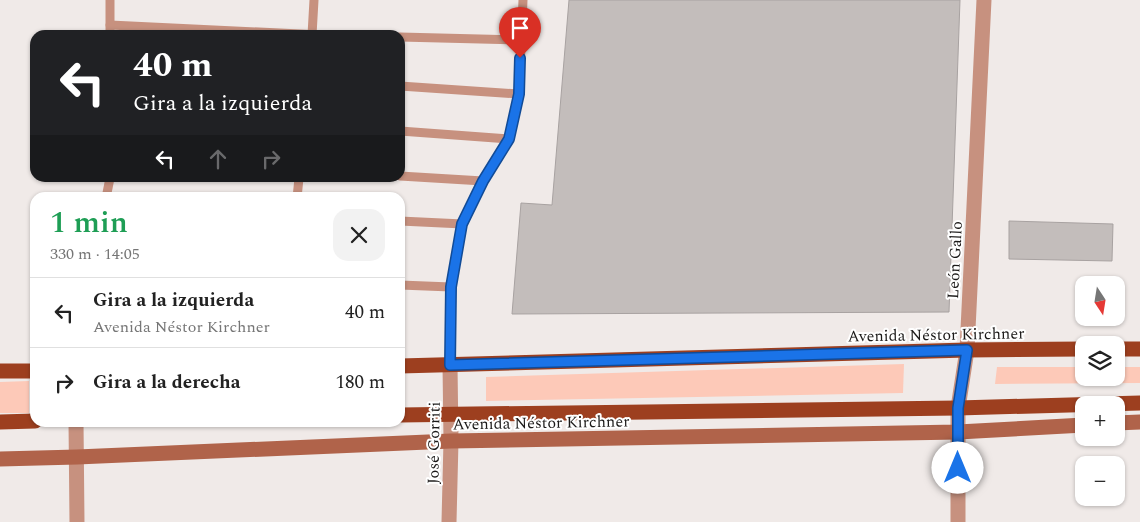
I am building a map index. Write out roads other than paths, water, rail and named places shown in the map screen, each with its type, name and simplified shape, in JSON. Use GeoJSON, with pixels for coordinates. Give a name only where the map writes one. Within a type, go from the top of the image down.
{"type":"FeatureCollection","features":[{"type":"Feature","properties":{"kind":"main road","name":"Avenida Néstor Kirchner"},"geometry":{"type":"LineString","coordinates":[[405,366],[967,350],[1075,349]]}},
{"type":"Feature","properties":{"kind":"main road"},"geometry":{"type":"LineString","coordinates":[[1125,349],[1140,349]]}},
{"type":"Feature","properties":{"kind":"main road"},"geometry":{"type":"LineString","coordinates":[[0,371],[30,371]]}},
{"type":"Feature","properties":{"kind":"main road","name":"Avenida Néstor Kirchner"},"geometry":{"type":"LineString","coordinates":[[405,415],[958,408],[1140,403]]}},
{"type":"Feature","properties":{"kind":"main road"},"geometry":{"type":"LineString","coordinates":[[0,422],[30,421]]}},
{"type":"Feature","properties":{"kind":"main road"},"geometry":{"type":"LineString","coordinates":[[1125,423],[1140,422]]}},
{"type":"Feature","properties":{"kind":"main road","name":"Avenida Néstor Kirchner"},"geometry":{"type":"LineString","coordinates":[[0,459],[451,441],[958,432],[1075,426]]}},
{"type":"Feature","properties":{"kind":"street","name":"León Gallo"},"geometry":{"type":"LineString","coordinates":[[958,522],[958,408],[967,350],[984,0]]}},
{"type":"Feature","properties":{"kind":"street","name":"José Gorriti"},"geometry":{"type":"LineString","coordinates":[[449,522],[450,365]]}},
{"type":"Feature","properties":{"kind":"street"},"geometry":{"type":"LineString","coordinates":[[76,427],[77,522]]}},
{"type":"Feature","properties":{"kind":"lane"},"geometry":{"type":"LineString","coordinates":[[110,0],[110,30]]}},
{"type":"Feature","properties":{"kind":"lane"},"geometry":{"type":"LineString","coordinates":[[312,30],[314,0]]}},
{"type":"Feature","properties":{"kind":"lane"},"geometry":{"type":"LineString","coordinates":[[450,365],[451,287],[462,224],[483,181],[509,139],[519,94],[523,0]]}},
{"type":"Feature","properties":{"kind":"lane"},"geometry":{"type":"LineString","coordinates":[[405,37],[521,40]]}},
{"type":"Feature","properties":{"kind":"lane"},"geometry":{"type":"LineString","coordinates":[[405,86],[519,94]]}},
{"type":"Feature","properties":{"kind":"lane"},"geometry":{"type":"LineString","coordinates":[[405,131],[509,139]]}},
{"type":"Feature","properties":{"kind":"lane"},"geometry":{"type":"LineString","coordinates":[[405,176],[483,181]]}},
{"type":"Feature","properties":{"kind":"lane"},"geometry":{"type":"LineString","coordinates":[[405,221],[462,224]]}},
{"type":"Feature","properties":{"kind":"lane"},"geometry":{"type":"LineString","coordinates":[[405,285],[451,287]]}}]}
